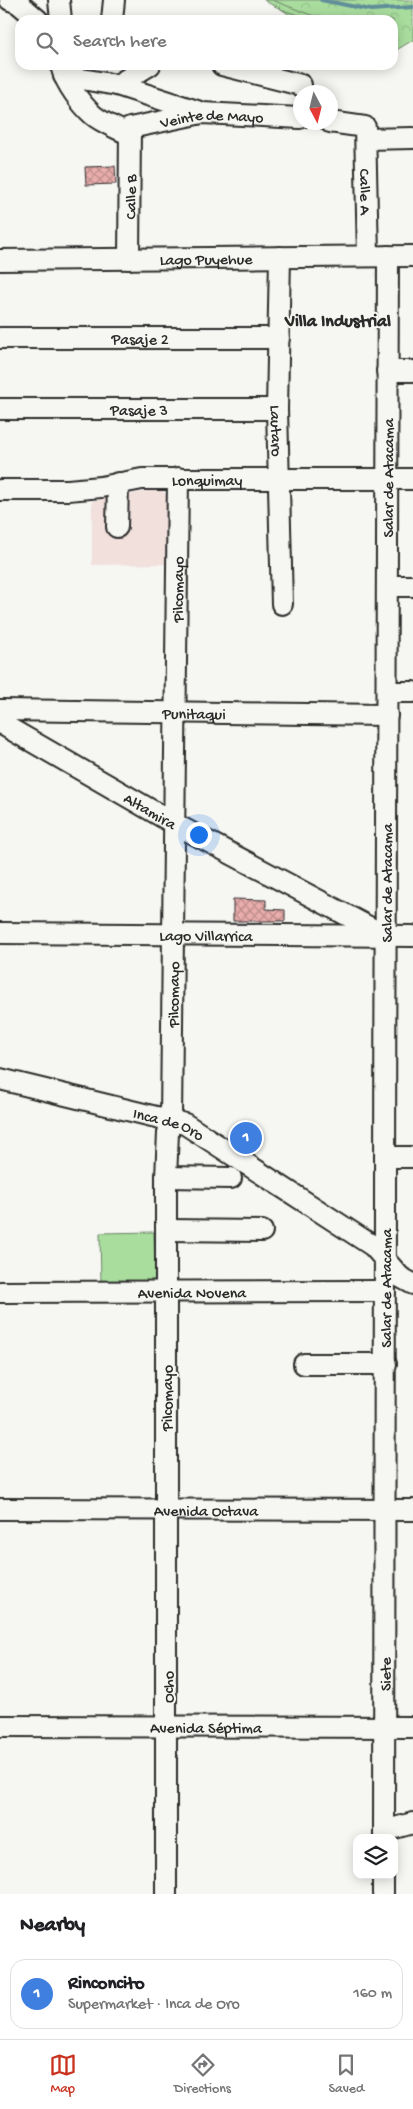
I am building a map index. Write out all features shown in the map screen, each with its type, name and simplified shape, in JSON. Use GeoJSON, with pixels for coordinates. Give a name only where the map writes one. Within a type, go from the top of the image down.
{"type":"FeatureCollection","features":[{"type":"Feature","properties":{"kind":"street"},"geometry":{"type":"LineString","coordinates":[[10,0],[18,3],[32,15]]}},
{"type":"Feature","properties":{"kind":"street"},"geometry":{"type":"LineString","coordinates":[[59,0],[60,15]]}},
{"type":"Feature","properties":{"kind":"street"},"geometry":{"type":"LineString","coordinates":[[112,15],[114,0]]}},
{"type":"Feature","properties":{"kind":"street"},"geometry":{"type":"LineString","coordinates":[[63,70],[91,73],[117,85],[202,113]]}},
{"type":"Feature","properties":{"kind":"street"},"geometry":{"type":"LineString","coordinates":[[63,70],[94,116],[130,136]]}},
{"type":"Feature","properties":{"kind":"street"},"geometry":{"type":"LineString","coordinates":[[117,85],[142,70]]}},
{"type":"Feature","properties":{"kind":"street"},"geometry":{"type":"LineString","coordinates":[[242,70],[301,85]]}},
{"type":"Feature","properties":{"kind":"street","name":"Veinte de Mayo"},"geometry":{"type":"LineString","coordinates":[[130,136],[130,128],[202,113],[293,118]]}},
{"type":"Feature","properties":{"kind":"street"},"geometry":{"type":"LineString","coordinates":[[338,124],[366,133],[413,138]]}},
{"type":"Feature","properties":{"kind":"street","name":"Calle A"},"geometry":{"type":"LineString","coordinates":[[366,133],[378,256]]}},
{"type":"Feature","properties":{"kind":"street","name":"Calle B"},"geometry":{"type":"LineString","coordinates":[[129,259],[130,136]]}},
{"type":"Feature","properties":{"kind":"street","name":"Salar de Atacama"},"geometry":{"type":"LineString","coordinates":[[378,256],[387,371],[388,479],[384,935],[386,1364],[384,1510]]}},
{"type":"Feature","properties":{"kind":"street","name":"Lago Puyehue"},"geometry":{"type":"LineString","coordinates":[[0,260],[413,256]]}},
{"type":"Feature","properties":{"kind":"street","name":"Lautaro"},"geometry":{"type":"LineString","coordinates":[[280,257],[277,409],[282,604]]}},
{"type":"Feature","properties":{"kind":"street","name":"Pasaje 2"},"geometry":{"type":"LineString","coordinates":[[0,338],[279,338]]}},
{"type":"Feature","properties":{"kind":"street"},"geometry":{"type":"LineString","coordinates":[[387,371],[413,371]]}},
{"type":"Feature","properties":{"kind":"street","name":"Pasaje 3"},"geometry":{"type":"LineString","coordinates":[[0,410],[277,409]]}},
{"type":"Feature","properties":{"kind":"street","name":"Lonquimay"},"geometry":{"type":"LineString","coordinates":[[0,490],[68,490],[142,479],[178,478],[413,479]]}},
{"type":"Feature","properties":{"kind":"street","name":"Pilcomayo"},"geometry":{"type":"LineString","coordinates":[[166,1510],[166,1177],[168,1133],[171,1119],[178,478]]}},
{"type":"Feature","properties":{"kind":"street"},"geometry":{"type":"LineString","coordinates":[[118,483],[118,527]]}},
{"type":"Feature","properties":{"kind":"street"},"geometry":{"type":"LineString","coordinates":[[387,586],[413,586]]}},
{"type":"Feature","properties":{"kind":"street"},"geometry":{"type":"LineString","coordinates":[[387,692],[413,692]]}},
{"type":"Feature","properties":{"kind":"street","name":"Punitaqui"},"geometry":{"type":"LineString","coordinates":[[0,710],[386,715]]}},
{"type":"Feature","properties":{"kind":"street","name":"Altamira"},"geometry":{"type":"LineString","coordinates":[[0,723],[175,824],[384,935]]}},
{"type":"Feature","properties":{"kind":"street","name":"Lago Villarrica"},"geometry":{"type":"LineString","coordinates":[[0,933],[413,936]]}},
{"type":"Feature","properties":{"kind":"street","name":"Inca de Oro"},"geometry":{"type":"LineString","coordinates":[[0,1079],[171,1119],[185,1124],[373,1246],[400,1277],[413,1284]]}},
{"type":"Feature","properties":{"kind":"street"},"geometry":{"type":"LineString","coordinates":[[385,1157],[413,1158]]}},
{"type":"Feature","properties":{"kind":"street"},"geometry":{"type":"LineString","coordinates":[[166,1177],[231,1178]]}},
{"type":"Feature","properties":{"kind":"street"},"geometry":{"type":"LineString","coordinates":[[167,1230],[262,1231]]}},
{"type":"Feature","properties":{"kind":"street","name":"Avenida Novena"},"geometry":{"type":"LineString","coordinates":[[0,1292],[385,1291]]}},
{"type":"Feature","properties":{"kind":"street"},"geometry":{"type":"LineString","coordinates":[[304,1364],[386,1364]]}},
{"type":"Feature","properties":{"kind":"street","name":"Avenida Octava"},"geometry":{"type":"LineString","coordinates":[[0,1509],[413,1510]]}},
{"type":"Feature","properties":{"kind":"street","name":"Ocho"},"geometry":{"type":"LineString","coordinates":[[166,1510],[166,1894]]}},
{"type":"Feature","properties":{"kind":"street","name":"Siete"},"geometry":{"type":"LineString","coordinates":[[384,1510],[384,1834]]}},
{"type":"Feature","properties":{"kind":"street","name":"Avenida Séptima"},"geometry":{"type":"LineString","coordinates":[[0,1726],[413,1727]]}},
{"type":"Feature","properties":{"kind":"street"},"geometry":{"type":"LineString","coordinates":[[384,1834],[413,1823]]}},
{"type":"Feature","properties":{"kind":"street"},"geometry":{"type":"LineString","coordinates":[[383,1894],[384,1879]]}},
{"type":"Feature","properties":{"kind":"shaded area"},"geometry":{"type":"Polygon","coordinates":[[[159,489],[164,492],[168,500],[167,564],[92,565],[92,501],[159,489]]]}},
{"type":"Feature","properties":{"kind":"green space"},"geometry":{"type":"Polygon","coordinates":[[[264,0],[272,0],[311,15],[299,15],[264,0]]]}},
{"type":"Feature","properties":{"kind":"green space"},"geometry":{"type":"Polygon","coordinates":[[[268,0],[413,0],[413,40],[398,49],[398,15],[290,15],[268,0]]]}},
{"type":"Feature","properties":{"kind":"green space"},"geometry":{"type":"Polygon","coordinates":[[[154,1232],[155,1281],[101,1282],[100,1233],[154,1232]]]}},
{"type":"Feature","properties":{"kind":"building"},"geometry":{"type":"Polygon","coordinates":[[[115,166],[116,184],[86,185],[85,167],[115,166]]]}},
{"type":"Feature","properties":{"kind":"building"},"geometry":{"type":"Polygon","coordinates":[[[233,899],[266,900],[266,909],[285,910],[285,921],[233,921],[233,899]]]}},
{"type":"Feature","properties":{"kind":"waterway"},"geometry":{"type":"LineString","coordinates":[[321,0],[371,10],[413,7]]}},
{"type":"Feature","properties":{"kind":"place","name":"Rinconcito"},"geometry":{"type":"Point","coordinates":[246,1138]}},
{"type":"Feature","properties":{"kind":"district","name":"Villa Industrial"},"geometry":{"type":"Point","coordinates":[338,320]}}]}
